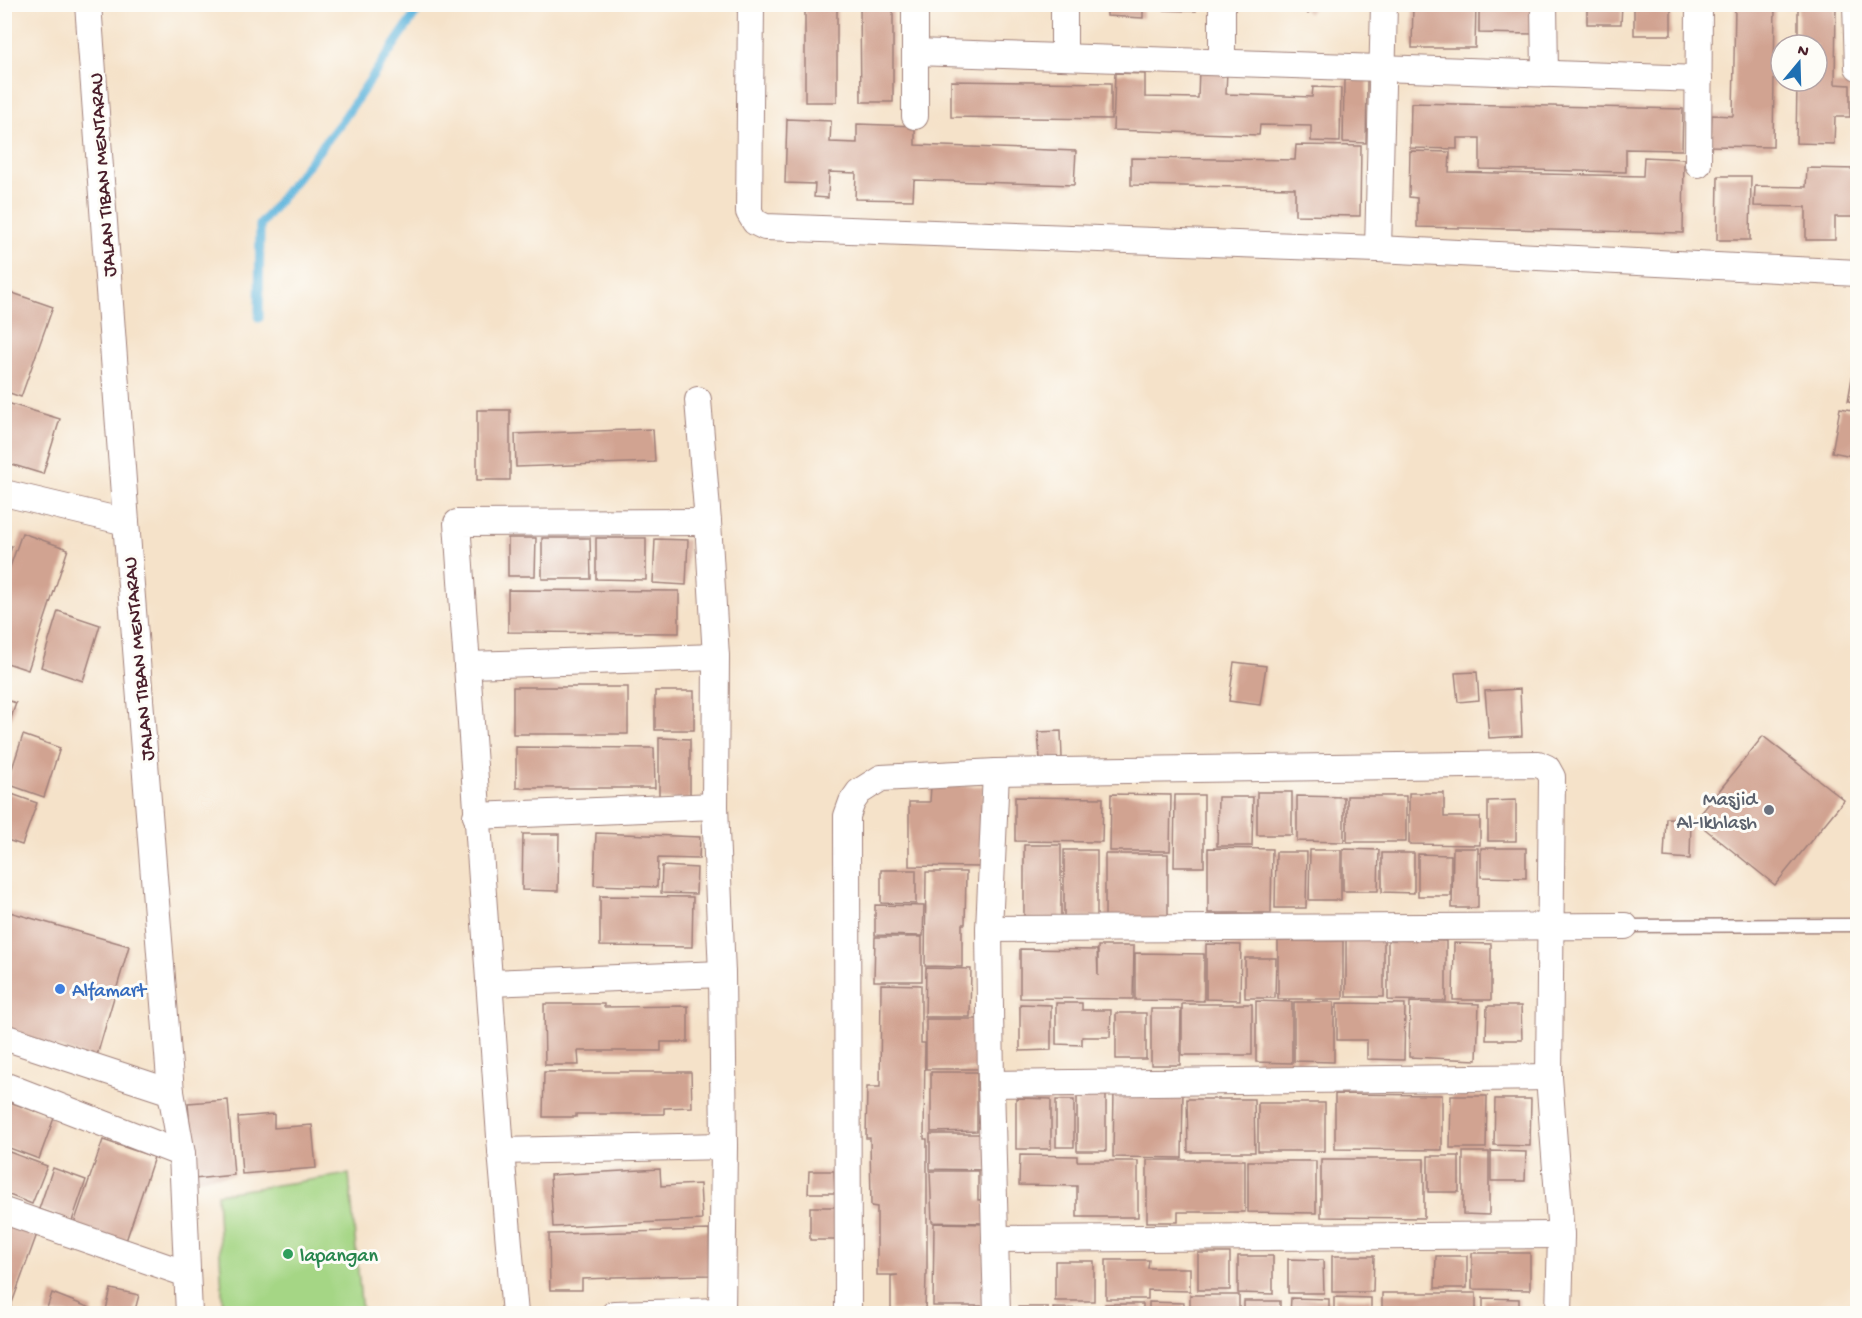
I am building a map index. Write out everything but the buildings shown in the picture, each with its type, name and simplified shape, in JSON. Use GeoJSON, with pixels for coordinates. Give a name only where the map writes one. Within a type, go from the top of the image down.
{"type":"FeatureCollection","features":[{"type":"Feature","properties":{"kind":"street","name":"JALAN TIBAN MENTARAU"},"geometry":{"type":"LineString","coordinates":[[88,4],[171,1092],[182,1154],[189,1314]]}},
{"type":"Feature","properties":{"kind":"street"},"geometry":{"type":"LineString","coordinates":[[751,4],[749,212],[755,222],[765,227],[1378,249],[1857,273]]}},
{"type":"Feature","properties":{"kind":"street"},"geometry":{"type":"LineString","coordinates":[[915,4],[915,117]]}},
{"type":"Feature","properties":{"kind":"street"},"geometry":{"type":"LineString","coordinates":[[1064,4],[1064,57]]}},
{"type":"Feature","properties":{"kind":"street"},"geometry":{"type":"LineString","coordinates":[[1222,4],[1222,63]]}},
{"type":"Feature","properties":{"kind":"street"},"geometry":{"type":"LineString","coordinates":[[1378,249],[1384,4]]}},
{"type":"Feature","properties":{"kind":"street"},"geometry":{"type":"LineString","coordinates":[[1544,4],[1545,74]]}},
{"type":"Feature","properties":{"kind":"street"},"geometry":{"type":"LineString","coordinates":[[1698,164],[1699,4]]}},
{"type":"Feature","properties":{"kind":"street"},"geometry":{"type":"LineString","coordinates":[[1856,4],[1857,67]]}},
{"type":"Feature","properties":{"kind":"street"},"geometry":{"type":"LineString","coordinates":[[915,52],[1699,79]]}},
{"type":"Feature","properties":{"kind":"street"},"geometry":{"type":"LineString","coordinates":[[614,1314],[722,1312],[724,1146],[722,974],[715,807],[716,657],[698,400]]}},
{"type":"Feature","properties":{"kind":"street"},"geometry":{"type":"LineString","coordinates":[[4,493],[126,522]]}},
{"type":"Feature","properties":{"kind":"street"},"geometry":{"type":"LineString","coordinates":[[515,1314],[476,816],[457,523],[708,522]]}},
{"type":"Feature","properties":{"kind":"street"},"geometry":{"type":"LineString","coordinates":[[467,665],[716,657]]}},
{"type":"Feature","properties":{"kind":"street"},"geometry":{"type":"LineString","coordinates":[[848,1314],[847,816],[859,792],[882,778],[996,772],[1538,764],[1547,768],[1552,777],[1549,1077],[1561,1235],[1559,1314]]}},
{"type":"Feature","properties":{"kind":"street"},"geometry":{"type":"LineString","coordinates":[[996,772],[989,929],[997,1314]]}},
{"type":"Feature","properties":{"kind":"street"},"geometry":{"type":"LineString","coordinates":[[476,816],[715,807]]}},
{"type":"Feature","properties":{"kind":"street"},"geometry":{"type":"LineString","coordinates":[[989,929],[1625,926]]}},
{"type":"Feature","properties":{"kind":"street"},"geometry":{"type":"LineString","coordinates":[[489,983],[722,974]]}},
{"type":"Feature","properties":{"kind":"street"},"geometry":{"type":"LineString","coordinates":[[4,1037],[171,1092]]}},
{"type":"Feature","properties":{"kind":"street"},"geometry":{"type":"LineString","coordinates":[[991,1084],[1549,1077]]}},
{"type":"Feature","properties":{"kind":"street"},"geometry":{"type":"LineString","coordinates":[[4,1085],[182,1154]]}},
{"type":"Feature","properties":{"kind":"street"},"geometry":{"type":"LineString","coordinates":[[501,1151],[724,1146]]}},
{"type":"Feature","properties":{"kind":"street"},"geometry":{"type":"LineString","coordinates":[[4,1211],[187,1274]]}},
{"type":"Feature","properties":{"kind":"street"},"geometry":{"type":"LineString","coordinates":[[995,1239],[1561,1235]]}},
{"type":"Feature","properties":{"kind":"lane"},"geometry":{"type":"LineString","coordinates":[[1625,926],[1857,925]]}},
{"type":"Feature","properties":{"kind":"green space","name":"lapangan"},"geometry":{"type":"Polygon","coordinates":[[[349,1174],[362,1313],[223,1313],[217,1194],[349,1174]]]}},
{"type":"Feature","properties":{"kind":"waterway"},"geometry":{"type":"LineString","coordinates":[[259,318],[260,225],[342,121],[422,4]]}},
{"type":"Feature","properties":{"kind":"place","name":"Masjid Al-Ikhlash"},"geometry":{"type":"Point","coordinates":[1769,810]}},
{"type":"Feature","properties":{"kind":"place","name":"Alfamart"},"geometry":{"type":"Point","coordinates":[60,989]}},
{"type":"Feature","properties":{"kind":"place","name":"lapangan"},"geometry":{"type":"Point","coordinates":[288,1254]}}]}
